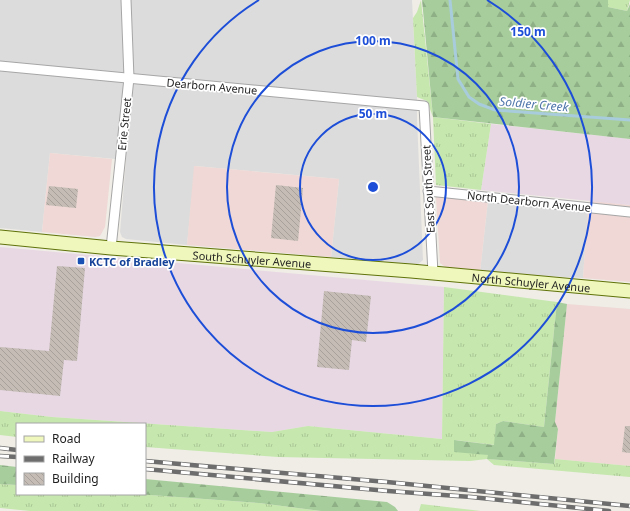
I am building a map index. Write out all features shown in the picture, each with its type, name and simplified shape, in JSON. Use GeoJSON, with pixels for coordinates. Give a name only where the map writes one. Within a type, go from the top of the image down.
{"type":"FeatureCollection","features":[{"type":"Feature","properties":{"kind":"main road","name":"South Schuyler Avenue"},"geometry":{"type":"LineString","coordinates":[[0,238],[433,273]]}},
{"type":"Feature","properties":{"kind":"main road","name":"North Schuyler Avenue"},"geometry":{"type":"LineString","coordinates":[[433,273],[630,291]]}},
{"type":"Feature","properties":{"kind":"street","name":"Erie Street"},"geometry":{"type":"LineString","coordinates":[[111,248],[129,78],[126,0]]}},
{"type":"Feature","properties":{"kind":"street","name":"Dearborn Avenue"},"geometry":{"type":"LineString","coordinates":[[0,66],[424,106]]}},
{"type":"Feature","properties":{"kind":"street","name":"East South Street"},"geometry":{"type":"LineString","coordinates":[[424,106],[433,273]]}},
{"type":"Feature","properties":{"kind":"street","name":"North Dearborn Avenue"},"geometry":{"type":"LineString","coordinates":[[428,191],[630,212]]}},
{"type":"Feature","properties":{"kind":"shaded area"},"geometry":{"type":"Polygon","coordinates":[[[0,0],[412,0],[423,260],[417,265],[331,257],[339,179],[195,166],[187,245],[126,239],[122,237],[120,232],[126,160],[50,153],[42,232],[0,228],[0,0]]]}},
{"type":"Feature","properties":{"kind":"shaded area"},"geometry":{"type":"Polygon","coordinates":[[[491,124],[630,139],[630,205],[481,190],[491,124]]]}},
{"type":"Feature","properties":{"kind":"shaded area"},"geometry":{"type":"Polygon","coordinates":[[[50,153],[112,159],[105,227],[100,236],[95,237],[42,232],[50,153]]]}},
{"type":"Feature","properties":{"kind":"shaded area"},"geometry":{"type":"Polygon","coordinates":[[[194,166],[339,179],[331,257],[187,245],[194,166]]]}},
{"type":"Feature","properties":{"kind":"shaded area"},"geometry":{"type":"Polygon","coordinates":[[[436,197],[488,200],[480,272],[447,268],[440,263],[436,197]]]}},
{"type":"Feature","properties":{"kind":"shaded area"},"geometry":{"type":"Polygon","coordinates":[[[488,200],[588,210],[583,278],[480,272],[488,200]]]}},
{"type":"Feature","properties":{"kind":"shaded area"},"geometry":{"type":"Polygon","coordinates":[[[590,200],[630,205],[630,282],[583,278],[590,200]]]}},
{"type":"Feature","properties":{"kind":"shaded area"},"geometry":{"type":"Polygon","coordinates":[[[0,247],[444,287],[442,439],[308,426],[272,432],[52,417],[0,411],[0,247]]]}},
{"type":"Feature","properties":{"kind":"shaded area"},"geometry":{"type":"Polygon","coordinates":[[[567,304],[630,309],[630,466],[555,459],[558,429],[555,423],[567,304]]]}},
{"type":"Feature","properties":{"kind":"green space"},"geometry":{"type":"Polygon","coordinates":[[[421,0],[433,117],[427,101],[417,97],[413,18],[417,12],[421,0]]]}},
{"type":"Feature","properties":{"kind":"green space"},"geometry":{"type":"Polygon","coordinates":[[[422,0],[608,0],[608,7],[627,11],[630,4],[630,139],[433,117],[422,0]]]}},
{"type":"Feature","properties":{"kind":"green space"},"geometry":{"type":"Polygon","coordinates":[[[608,0],[630,0],[627,11],[608,7],[608,0]]]}},
{"type":"Feature","properties":{"kind":"green space"},"geometry":{"type":"Polygon","coordinates":[[[433,117],[491,124],[481,190],[436,185],[433,117]]]}},
{"type":"Feature","properties":{"kind":"green space"},"geometry":{"type":"Polygon","coordinates":[[[444,287],[557,302],[544,427],[503,421],[496,424],[495,445],[455,440],[488,455],[488,459],[554,464],[555,459],[630,466],[630,477],[494,465],[487,459],[470,461],[278,457],[146,447],[146,423],[272,432],[308,426],[442,439],[444,287]]]}},
{"type":"Feature","properties":{"kind":"green space"},"geometry":{"type":"Polygon","coordinates":[[[557,302],[567,304],[555,422],[558,429],[554,464],[487,459],[488,455],[454,452],[454,440],[494,445],[496,424],[503,421],[544,427],[557,302]]]}},
{"type":"Feature","properties":{"kind":"green space"},"geometry":{"type":"Polygon","coordinates":[[[0,411],[52,417],[140,423],[16,423],[16,437],[0,435],[0,411]]]}},
{"type":"Feature","properties":{"kind":"green space"},"geometry":{"type":"Polygon","coordinates":[[[0,465],[16,467],[16,485],[0,484],[0,465]]]}},
{"type":"Feature","properties":{"kind":"green space"},"geometry":{"type":"Polygon","coordinates":[[[146,479],[387,502],[398,511],[321,511],[259,503],[146,495],[146,479]]]}},
{"type":"Feature","properties":{"kind":"green space"},"geometry":{"type":"Polygon","coordinates":[[[0,484],[16,485],[16,495],[146,495],[259,503],[321,511],[30,511],[0,508],[0,484]]]}},
{"type":"Feature","properties":{"kind":"green space"},"geometry":{"type":"Polygon","coordinates":[[[421,504],[481,511],[419,511],[421,504]]]}},
{"type":"Feature","properties":{"kind":"building"},"geometry":{"type":"Polygon","coordinates":[[[276,185],[303,188],[298,241],[271,238],[276,185]]]}},
{"type":"Feature","properties":{"kind":"building"},"geometry":{"type":"Polygon","coordinates":[[[49,186],[78,189],[76,208],[46,205],[49,186]]]}},
{"type":"Feature","properties":{"kind":"building"},"geometry":{"type":"Polygon","coordinates":[[[57,266],[85,268],[77,361],[64,360],[60,396],[0,390],[0,347],[49,351],[57,266]]]}},
{"type":"Feature","properties":{"kind":"building"},"geometry":{"type":"Polygon","coordinates":[[[324,291],[371,296],[366,342],[352,340],[349,370],[317,367],[324,291]]]}},
{"type":"Feature","properties":{"kind":"building"},"geometry":{"type":"Polygon","coordinates":[[[625,426],[630,426],[630,453],[622,452],[625,426]]]}},
{"type":"Feature","properties":{"kind":"waterway","name":"Soldier Creek"},"geometry":{"type":"LineString","coordinates":[[450,0],[458,79],[469,97],[479,104],[495,110],[630,120]]}},
{"type":"Feature","properties":{"kind":"railway"},"geometry":{"type":"LineString","coordinates":[[0,448],[16,450]]}},
{"type":"Feature","properties":{"kind":"railway"},"geometry":{"type":"LineString","coordinates":[[0,456],[16,457]]}},
{"type":"Feature","properties":{"kind":"railway"},"geometry":{"type":"LineString","coordinates":[[146,461],[387,482],[630,506]]}},
{"type":"Feature","properties":{"kind":"railway"},"geometry":{"type":"LineString","coordinates":[[146,469],[471,497],[609,511]]}},
{"type":"Feature","properties":{"kind":"place","name":"KCTC of Bradley"},"geometry":{"type":"Point","coordinates":[81,261]}}]}
